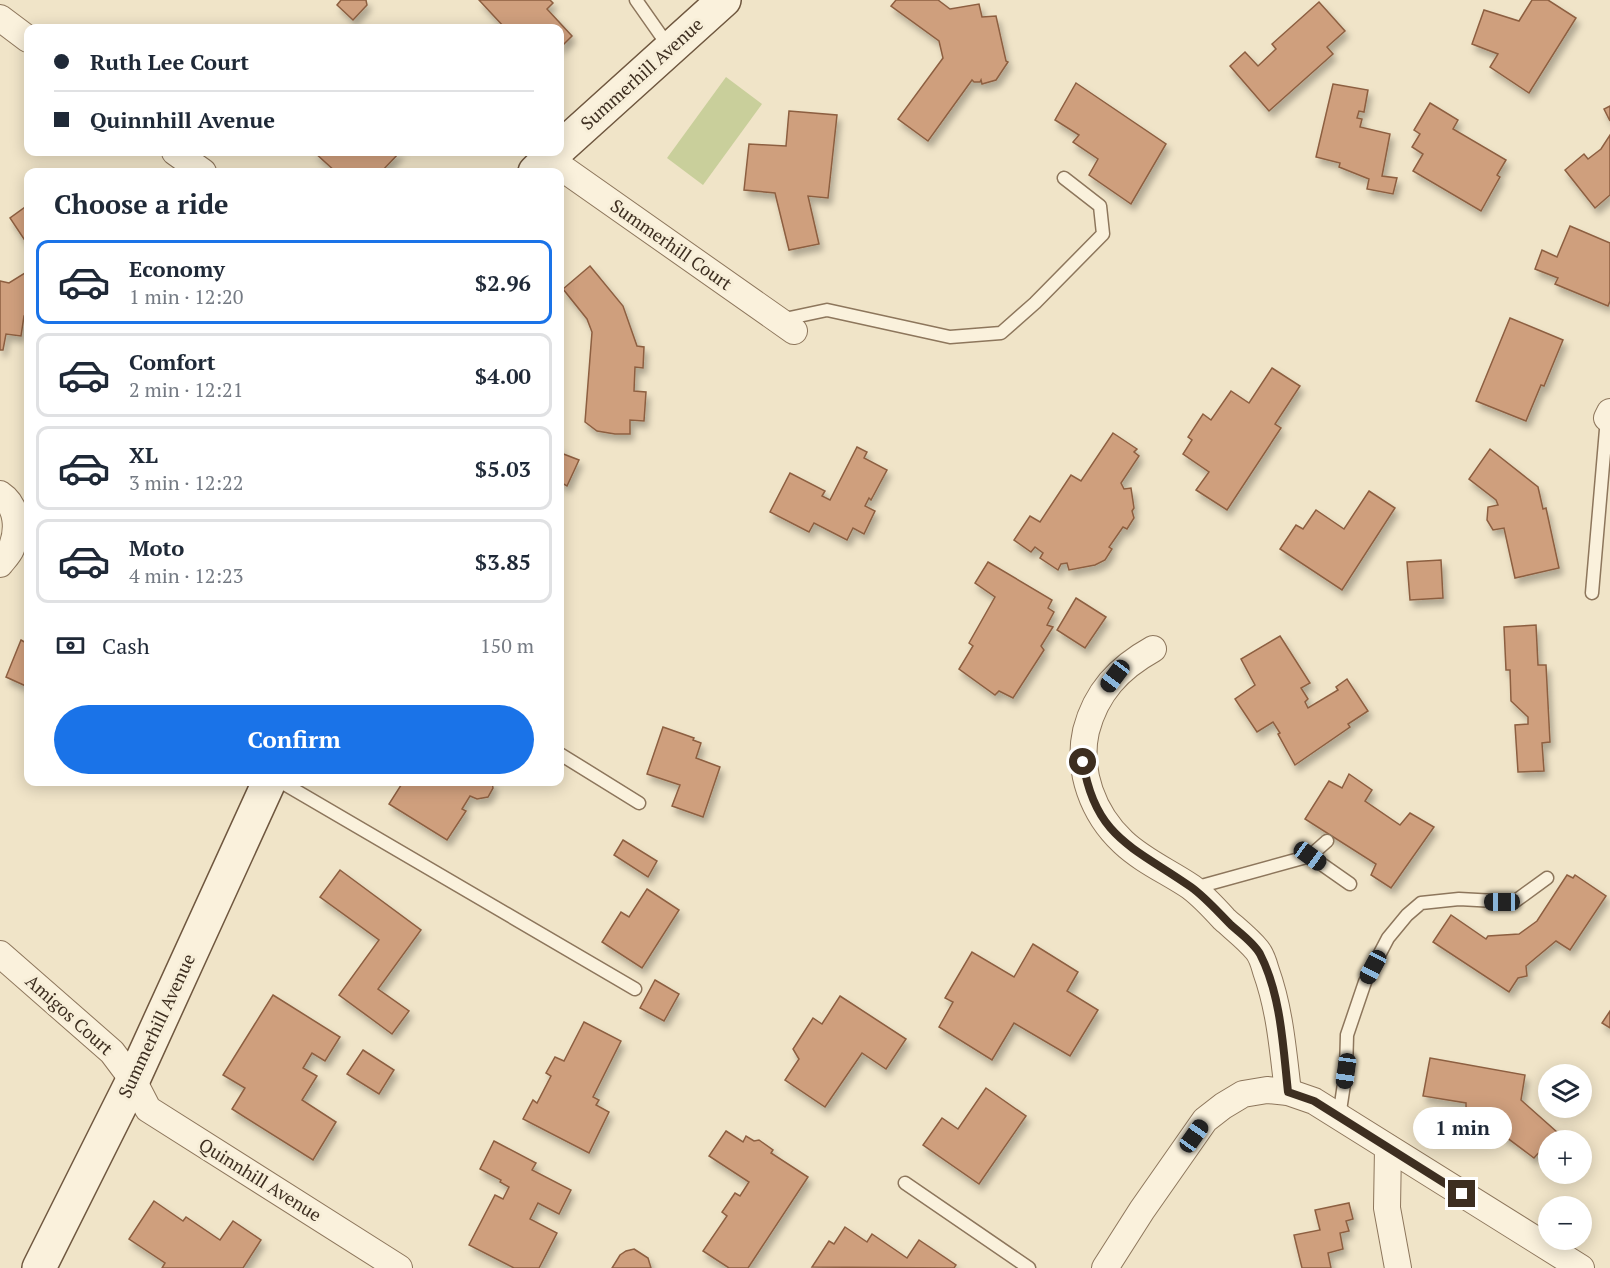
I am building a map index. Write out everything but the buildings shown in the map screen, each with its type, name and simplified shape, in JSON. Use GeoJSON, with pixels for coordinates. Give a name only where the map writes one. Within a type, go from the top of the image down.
{"type":"FeatureCollection","features":[{"type":"Feature","properties":{"kind":"street","name":"Summerhill Avenue"},"geometry":{"type":"LineString","coordinates":[[564,144],[724,0]]}},
{"type":"Feature","properties":{"kind":"street"},"geometry":{"type":"LineString","coordinates":[[0,18],[24,36]]}},
{"type":"Feature","properties":{"kind":"street"},"geometry":{"type":"LineString","coordinates":[[181,156],[197,168]]}},
{"type":"Feature","properties":{"kind":"street","name":"Summerhill Court"},"geometry":{"type":"LineString","coordinates":[[549,158],[563,168]]}},
{"type":"Feature","properties":{"kind":"street","name":"Summerhill Court"},"geometry":{"type":"LineString","coordinates":[[564,169],[787,326]]}},
{"type":"Feature","properties":{"kind":"street"},"geometry":{"type":"LineString","coordinates":[[0,494],[7,498],[17,518],[11,549],[0,564]]}},
{"type":"Feature","properties":{"kind":"street"},"geometry":{"type":"LineString","coordinates":[[1153,649],[1132,660],[1115,676],[1101,694],[1090,715],[1083,762],[1087,785],[1108,827],[1124,844],[1193,888],[1259,952],[1273,992],[1282,1034],[1288,1092]]}},
{"type":"Feature","properties":{"kind":"street","name":"Summerhill Avenue"},"geometry":{"type":"LineString","coordinates":[[39,1268],[134,1080],[267,786]]}},
{"type":"Feature","properties":{"kind":"street","name":"Amigos Court"},"geometry":{"type":"LineString","coordinates":[[0,954],[112,1052],[134,1080]]}},
{"type":"Feature","properties":{"kind":"street","name":"Quinnhill Avenue"},"geometry":{"type":"LineString","coordinates":[[134,1080],[148,1110],[399,1268]]}},
{"type":"Feature","properties":{"kind":"street"},"geometry":{"type":"LineString","coordinates":[[1106,1268],[1142,1210],[1205,1120],[1243,1094],[1267,1090],[1288,1092],[1314,1101],[1581,1268]]}},
{"type":"Feature","properties":{"kind":"street"},"geometry":{"type":"LineString","coordinates":[[1388,1148],[1387,1208],[1398,1268]]}},
{"type":"Feature","properties":{"kind":"lane"},"geometry":{"type":"LineString","coordinates":[[636,0],[670,48]]}},
{"type":"Feature","properties":{"kind":"lane"},"geometry":{"type":"LineString","coordinates":[[787,326],[827,310],[950,337],[1001,333],[1035,303],[1103,234],[1100,206],[1064,178]]}},
{"type":"Feature","properties":{"kind":"lane"},"geometry":{"type":"LineString","coordinates":[[1592,593],[1608,415]]}},
{"type":"Feature","properties":{"kind":"lane"},"geometry":{"type":"LineString","coordinates":[[564,756],[639,803]]}},
{"type":"Feature","properties":{"kind":"lane"},"geometry":{"type":"LineString","coordinates":[[288,786],[634,989]]}},
{"type":"Feature","properties":{"kind":"lane"},"geometry":{"type":"LineString","coordinates":[[1193,888],[1310,856],[1327,841]]}},
{"type":"Feature","properties":{"kind":"lane"},"geometry":{"type":"LineString","coordinates":[[1310,856],[1350,884]]}},
{"type":"Feature","properties":{"kind":"lane"},"geometry":{"type":"LineString","coordinates":[[1339,1117],[1346,1071],[1347,1035],[1365,982],[1388,938],[1401,923],[1421,903],[1459,899],[1514,902],[1547,878]]}},
{"type":"Feature","properties":{"kind":"lane"},"geometry":{"type":"LineString","coordinates":[[905,1183],[1029,1268]]}},
{"type":"Feature","properties":{"kind":"green space"},"geometry":{"type":"Polygon","coordinates":[[[726,77],[762,104],[703,185],[667,158],[726,77]]]}},
{"type":"Feature","properties":{"kind":"route"},"geometry":{"type":"LineString","coordinates":[[1083,762],[1087,785],[1108,827],[1124,844],[1193,888],[1259,952],[1273,992],[1282,1034],[1288,1092],[1314,1101],[1462,1194]]}}]}
